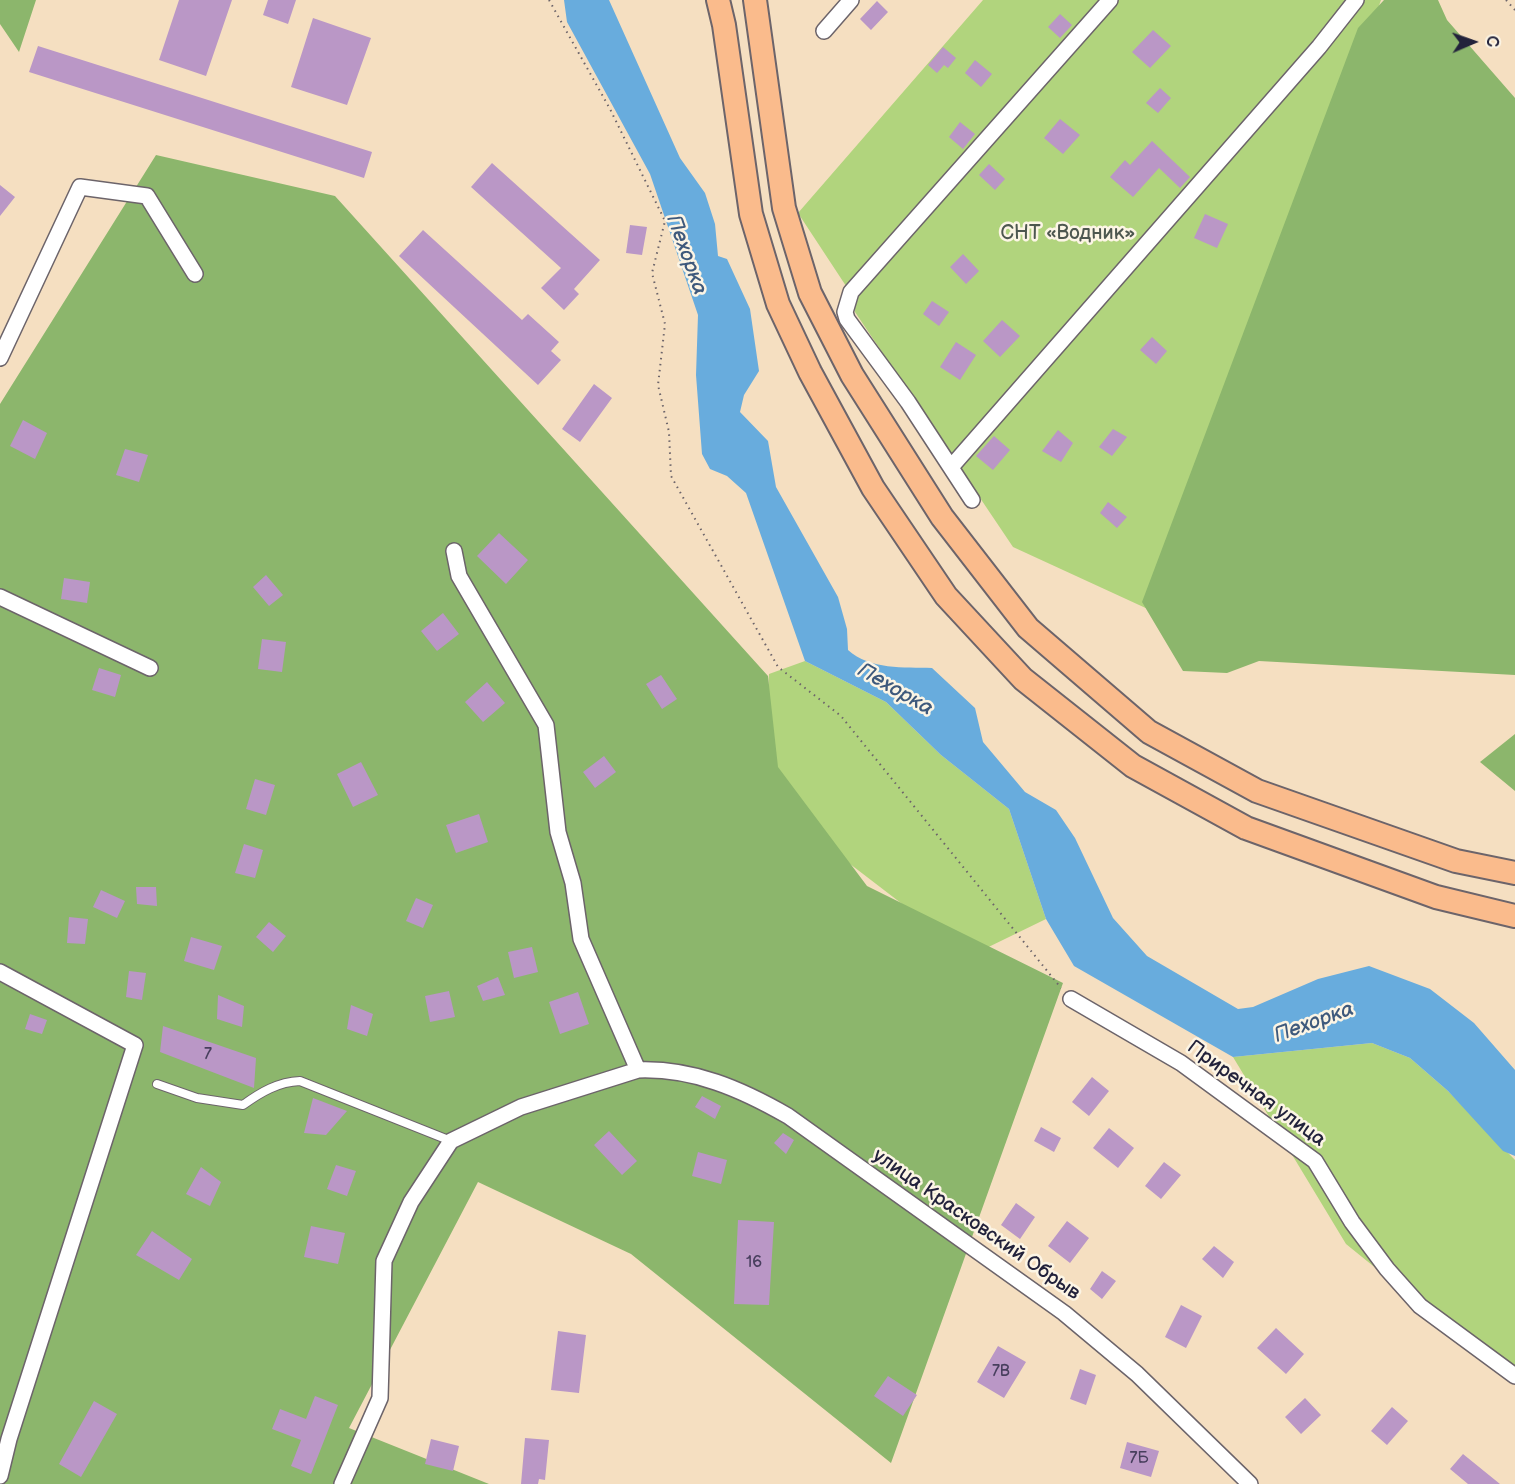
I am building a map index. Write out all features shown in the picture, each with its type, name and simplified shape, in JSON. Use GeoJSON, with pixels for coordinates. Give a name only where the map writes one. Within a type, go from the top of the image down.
{"type":"FeatureCollection","features":[{"type":"Feature","properties":{"kind":"main road"},"geometry":{"type":"LineString","coordinates":[[718,0],[724,25],[751,214],[778,304],[810,372],[873,488],[946,596],[1023,679],[1133,766],[1246,828],[1436,897],[1515,916]]}},
{"type":"Feature","properties":{"kind":"main road"},"geometry":{"type":"LineString","coordinates":[[755,0],[784,208],[810,293],[852,375],[942,517],[1028,628],[1149,732],[1257,791],[1456,861],[1515,873]]}},
{"type":"Feature","properties":{"kind":"street"},"geometry":{"type":"LineString","coordinates":[[824,31],[851,0]]}},
{"type":"Feature","properties":{"kind":"street"},"geometry":{"type":"LineString","coordinates":[[972,500],[952,466],[848,319],[846,312],[851,292],[1110,0]]}},
{"type":"Feature","properties":{"kind":"street"},"geometry":{"type":"LineString","coordinates":[[952,466],[1319,47],[1356,0]]}},
{"type":"Feature","properties":{"kind":"street"},"geometry":{"type":"LineString","coordinates":[[0,358],[80,187],[147,196],[195,274]]}},
{"type":"Feature","properties":{"kind":"street"},"geometry":{"type":"LineString","coordinates":[[454,551],[459,576],[546,725],[558,832],[573,883],[581,939],[638,1070]]}},
{"type":"Feature","properties":{"kind":"street"},"geometry":{"type":"LineString","coordinates":[[0,597],[150,668]]}},
{"type":"Feature","properties":{"kind":"street"},"geometry":{"type":"LineString","coordinates":[[0,972],[135,1045],[9,1439],[0,1476]]}},
{"type":"Feature","properties":{"kind":"street","name":"Приречная улица"},"geometry":{"type":"LineString","coordinates":[[1071,999],[1181,1063],[1315,1161],[1352,1222],[1387,1269],[1420,1306],[1515,1376]]}},
{"type":"Feature","properties":{"kind":"street","name":"улица Красковский Обрыв"},"geometry":{"type":"LineString","coordinates":[[451,1141],[520,1107],[638,1070],[697,1076],[747,1092],[788,1116],[1064,1313],[1137,1374],[1250,1484]]}},
{"type":"Feature","properties":{"kind":"street"},"geometry":{"type":"LineString","coordinates":[[342,1484],[380,1398],[384,1261],[411,1202],[451,1141]]}},
{"type":"Feature","properties":{"kind":"lane"},"geometry":{"type":"LineString","coordinates":[[157,1084],[197,1098],[243,1105],[262,1091],[288,1082],[300,1081],[451,1141]]}},
{"type":"Feature","properties":{"kind":"path"},"geometry":{"type":"LineString","coordinates":[[549,0],[615,119],[665,221],[652,273],[665,324],[658,385],[669,432],[671,476],[778,666],[841,716],[1071,999]]}},
{"type":"Feature","properties":{"kind":"path"},"geometry":{"type":"LineString","coordinates":[[1506,0],[1515,10]]}},
{"type":"Feature","properties":{"kind":"green space"},"geometry":{"type":"Polygon","coordinates":[[[0,0],[36,0],[19,52],[0,24],[0,0]]]}},
{"type":"Feature","properties":{"kind":"green space","name":"СНТ «Водник»"},"geometry":{"type":"Polygon","coordinates":[[[983,0],[1381,0],[1163,616],[1013,547],[855,312],[846,286],[798,213],[983,0]]]}},
{"type":"Feature","properties":{"kind":"green space"},"geometry":{"type":"Polygon","coordinates":[[[1384,0],[1438,0],[1447,20],[1515,98],[1515,675],[1259,661],[1227,673],[1183,671],[1142,602],[1358,28],[1384,0]]]}},
{"type":"Feature","properties":{"kind":"green space"},"geometry":{"type":"Polygon","coordinates":[[[156,155],[335,196],[768,676],[778,767],[867,886],[1063,983],[891,1463],[631,1254],[478,1182],[349,1428],[489,1484],[0,1484],[0,404],[156,155]]]}},
{"type":"Feature","properties":{"kind":"green space"},"geometry":{"type":"Polygon","coordinates":[[[805,661],[886,702],[941,755],[1009,809],[1046,919],[970,956],[764,798],[769,674],[805,661]]]}},
{"type":"Feature","properties":{"kind":"green space"},"geometry":{"type":"Polygon","coordinates":[[[1515,734],[1515,791],[1480,762],[1515,734]]]}},
{"type":"Feature","properties":{"kind":"green space"},"geometry":{"type":"Polygon","coordinates":[[[1372,1043],[1410,1058],[1448,1091],[1515,1160],[1515,1381],[1346,1244],[1233,1057],[1372,1043]]]}},
{"type":"Feature","properties":{"kind":"water","name":"Пехорка"},"geometry":{"type":"Polygon","coordinates":[[[564,0],[609,0],[680,158],[705,193],[715,224],[718,256],[727,259],[750,309],[759,371],[744,395],[740,412],[768,441],[776,487],[838,597],[847,629],[848,650],[866,661],[877,664],[932,668],[975,708],[983,742],[1025,792],[1056,810],[1075,838],[1113,918],[1147,956],[1238,1009],[1253,1007],[1318,979],[1369,966],[1430,989],[1474,1023],[1515,1070],[1515,1156],[1503,1151],[1448,1091],[1410,1058],[1372,1043],[1233,1057],[1074,966],[1046,919],[1009,809],[941,755],[886,702],[805,661],[746,493],[727,476],[710,469],[702,454],[696,375],[698,315],[650,174],[567,22],[564,0]]]}},
{"type":"Feature","properties":{"kind":"building"},"geometry":{"type":"Polygon","coordinates":[[[179,0],[232,0],[206,76],[159,60],[179,0]]]}},
{"type":"Feature","properties":{"kind":"building"},"geometry":{"type":"Polygon","coordinates":[[[268,0],[296,0],[288,24],[263,15],[268,0]]]}},
{"type":"Feature","properties":{"kind":"building"},"geometry":{"type":"Polygon","coordinates":[[[877,1],[888,12],[871,30],[860,19],[877,1]]]}},
{"type":"Feature","properties":{"kind":"building"},"geometry":{"type":"Polygon","coordinates":[[[1060,14],[1072,25],[1060,38],[1048,27],[1060,14]]]}},
{"type":"Feature","properties":{"kind":"building"},"geometry":{"type":"Polygon","coordinates":[[[313,18],[371,38],[347,105],[291,87],[313,18]]]}},
{"type":"Feature","properties":{"kind":"building"},"geometry":{"type":"Polygon","coordinates":[[[1153,30],[1171,46],[1150,68],[1132,52],[1153,30]]]}},
{"type":"Feature","properties":{"kind":"building"},"geometry":{"type":"Polygon","coordinates":[[[38,46],[372,152],[364,178],[29,72],[38,46]]]}},
{"type":"Feature","properties":{"kind":"building"},"geometry":{"type":"Polygon","coordinates":[[[943,47],[956,58],[948,68],[944,65],[937,73],[928,65],[943,47]]]}},
{"type":"Feature","properties":{"kind":"building"},"geometry":{"type":"Polygon","coordinates":[[[975,60],[992,74],[981,87],[965,73],[975,60]]]}},
{"type":"Feature","properties":{"kind":"building"},"geometry":{"type":"Polygon","coordinates":[[[1160,88],[1171,98],[1158,113],[1146,103],[1160,88]]]}},
{"type":"Feature","properties":{"kind":"building"},"geometry":{"type":"Polygon","coordinates":[[[1060,119],[1080,135],[1063,154],[1044,138],[1060,119]]]}},
{"type":"Feature","properties":{"kind":"building"},"geometry":{"type":"Polygon","coordinates":[[[960,122],[975,134],[963,149],[949,137],[960,122]]]}},
{"type":"Feature","properties":{"kind":"building"},"geometry":{"type":"Polygon","coordinates":[[[1152,141],[1190,177],[1180,188],[1159,168],[1133,197],[1110,177],[1125,160],[1130,165],[1152,141]]]}},
{"type":"Feature","properties":{"kind":"building"},"geometry":{"type":"Polygon","coordinates":[[[492,163],[600,260],[574,289],[579,294],[564,310],[541,288],[561,268],[471,187],[492,163]]]}},
{"type":"Feature","properties":{"kind":"building"},"geometry":{"type":"Polygon","coordinates":[[[989,164],[1005,179],[995,190],[979,175],[989,164]]]}},
{"type":"Feature","properties":{"kind":"building"},"geometry":{"type":"Polygon","coordinates":[[[0,185],[15,197],[0,216],[0,185]]]}},
{"type":"Feature","properties":{"kind":"building"},"geometry":{"type":"Polygon","coordinates":[[[1205,214],[1228,224],[1217,248],[1194,238],[1205,214]]]}},
{"type":"Feature","properties":{"kind":"building"},"geometry":{"type":"Polygon","coordinates":[[[630,225],[647,227],[642,255],[626,253],[630,225]]]}},
{"type":"Feature","properties":{"kind":"building"},"geometry":{"type":"Polygon","coordinates":[[[423,230],[522,320],[528,314],[559,342],[551,351],[561,360],[538,385],[399,256],[423,230]]]}},
{"type":"Feature","properties":{"kind":"building"},"geometry":{"type":"Polygon","coordinates":[[[963,254],[979,271],[966,284],[950,267],[963,254]]]}},
{"type":"Feature","properties":{"kind":"building"},"geometry":{"type":"Polygon","coordinates":[[[932,301],[949,312],[939,326],[923,314],[932,301]]]}},
{"type":"Feature","properties":{"kind":"building"},"geometry":{"type":"Polygon","coordinates":[[[1002,320],[1020,336],[1000,357],[983,341],[1002,320]]]}},
{"type":"Feature","properties":{"kind":"building"},"geometry":{"type":"Polygon","coordinates":[[[1152,337],[1167,351],[1156,364],[1140,350],[1152,337]]]}},
{"type":"Feature","properties":{"kind":"building"},"geometry":{"type":"Polygon","coordinates":[[[956,342],[976,355],[960,380],[940,367],[956,342]]]}},
{"type":"Feature","properties":{"kind":"building"},"geometry":{"type":"Polygon","coordinates":[[[594,384],[612,398],[580,442],[562,429],[594,384]]]}},
{"type":"Feature","properties":{"kind":"building"},"geometry":{"type":"Polygon","coordinates":[[[23,420],[47,433],[35,459],[10,446],[23,420]]]}},
{"type":"Feature","properties":{"kind":"building"},"geometry":{"type":"Polygon","coordinates":[[[1113,429],[1127,437],[1112,456],[1099,447],[1113,429]]]}},
{"type":"Feature","properties":{"kind":"building"},"geometry":{"type":"Polygon","coordinates":[[[1058,430],[1073,443],[1061,462],[1042,451],[1058,430]]]}},
{"type":"Feature","properties":{"kind":"building"},"geometry":{"type":"Polygon","coordinates":[[[994,436],[1010,450],[993,470],[976,456],[994,436]]]}},
{"type":"Feature","properties":{"kind":"building"},"geometry":{"type":"Polygon","coordinates":[[[125,449],[148,455],[139,482],[116,475],[125,449]]]}},
{"type":"Feature","properties":{"kind":"building"},"geometry":{"type":"Polygon","coordinates":[[[1108,502],[1127,517],[1117,528],[1100,513],[1108,502]]]}},
{"type":"Feature","properties":{"kind":"building"},"geometry":{"type":"Polygon","coordinates":[[[499,533],[528,560],[506,584],[477,556],[499,533]]]}},
{"type":"Feature","properties":{"kind":"building"},"geometry":{"type":"Polygon","coordinates":[[[266,575],[283,595],[269,606],[253,587],[266,575]]]}},
{"type":"Feature","properties":{"kind":"building"},"geometry":{"type":"Polygon","coordinates":[[[64,578],[90,582],[87,603],[61,599],[64,578]]]}},
{"type":"Feature","properties":{"kind":"building"},"geometry":{"type":"Polygon","coordinates":[[[443,613],[459,634],[437,651],[421,631],[443,613]]]}},
{"type":"Feature","properties":{"kind":"building"},"geometry":{"type":"Polygon","coordinates":[[[262,639],[286,642],[282,672],[258,669],[262,639]]]}},
{"type":"Feature","properties":{"kind":"building"},"geometry":{"type":"Polygon","coordinates":[[[99,668],[121,675],[115,697],[92,690],[99,668]]]}},
{"type":"Feature","properties":{"kind":"building"},"geometry":{"type":"Polygon","coordinates":[[[661,675],[677,699],[662,709],[646,684],[661,675]]]}},
{"type":"Feature","properties":{"kind":"building"},"geometry":{"type":"Polygon","coordinates":[[[487,682],[505,703],[483,722],[465,702],[487,682]]]}},
{"type":"Feature","properties":{"kind":"building"},"geometry":{"type":"Polygon","coordinates":[[[604,756],[616,772],[595,788],[583,772],[604,756]]]}},
{"type":"Feature","properties":{"kind":"building"},"geometry":{"type":"Polygon","coordinates":[[[361,762],[378,795],[353,807],[337,774],[361,762]]]}},
{"type":"Feature","properties":{"kind":"building"},"geometry":{"type":"Polygon","coordinates":[[[255,779],[275,785],[266,815],[246,809],[255,779]]]}},
{"type":"Feature","properties":{"kind":"building"},"geometry":{"type":"Polygon","coordinates":[[[479,814],[488,842],[456,853],[446,825],[479,814]]]}},
{"type":"Feature","properties":{"kind":"building"},"geometry":{"type":"Polygon","coordinates":[[[244,844],[263,850],[255,878],[235,873],[244,844]]]}},
{"type":"Feature","properties":{"kind":"building"},"geometry":{"type":"Polygon","coordinates":[[[136,887],[156,887],[157,906],[137,904],[136,887]]]}},
{"type":"Feature","properties":{"kind":"building"},"geometry":{"type":"Polygon","coordinates":[[[101,890],[125,901],[117,918],[93,907],[101,890]]]}},
{"type":"Feature","properties":{"kind":"building"},"geometry":{"type":"Polygon","coordinates":[[[416,898],[433,905],[423,928],[406,921],[416,898]]]}},
{"type":"Feature","properties":{"kind":"building"},"geometry":{"type":"Polygon","coordinates":[[[69,917],[88,919],[85,944],[67,943],[69,917]]]}},
{"type":"Feature","properties":{"kind":"building"},"geometry":{"type":"Polygon","coordinates":[[[269,922],[286,936],[273,952],[256,937],[269,922]]]}},
{"type":"Feature","properties":{"kind":"building"},"geometry":{"type":"Polygon","coordinates":[[[191,937],[222,946],[214,970],[184,961],[191,937]]]}},
{"type":"Feature","properties":{"kind":"building"},"geometry":{"type":"Polygon","coordinates":[[[532,947],[538,972],[514,978],[508,952],[532,947]]]}},
{"type":"Feature","properties":{"kind":"building"},"geometry":{"type":"Polygon","coordinates":[[[129,971],[146,973],[142,1000],[126,997],[129,971]]]}},
{"type":"Feature","properties":{"kind":"building"},"geometry":{"type":"Polygon","coordinates":[[[498,977],[505,995],[483,1001],[477,986],[498,977]]]}},
{"type":"Feature","properties":{"kind":"building"},"geometry":{"type":"Polygon","coordinates":[[[449,991],[455,1017],[430,1022],[425,996],[449,991]]]}},
{"type":"Feature","properties":{"kind":"building"},"geometry":{"type":"Polygon","coordinates":[[[578,992],[589,1024],[560,1034],[549,1002],[578,992]]]}},
{"type":"Feature","properties":{"kind":"building"},"geometry":{"type":"Polygon","coordinates":[[[218,995],[244,1006],[242,1027],[217,1019],[218,995]]]}},
{"type":"Feature","properties":{"kind":"building"},"geometry":{"type":"Polygon","coordinates":[[[351,1005],[373,1014],[367,1036],[347,1029],[351,1005]]]}},
{"type":"Feature","properties":{"kind":"building"},"geometry":{"type":"Polygon","coordinates":[[[30,1014],[47,1020],[42,1034],[25,1029],[30,1014]]]}},
{"type":"Feature","properties":{"kind":"building"},"geometry":{"type":"Polygon","coordinates":[[[163,1026],[256,1058],[254,1088],[160,1052],[163,1026]]]}},
{"type":"Feature","properties":{"kind":"building"},"geometry":{"type":"Polygon","coordinates":[[[1092,1077],[1109,1091],[1089,1116],[1072,1102],[1092,1077]]]}},
{"type":"Feature","properties":{"kind":"building"},"geometry":{"type":"Polygon","coordinates":[[[702,1096],[721,1106],[715,1119],[695,1107],[702,1096]]]}},
{"type":"Feature","properties":{"kind":"building"},"geometry":{"type":"Polygon","coordinates":[[[313,1098],[347,1111],[326,1135],[304,1133],[313,1098]]]}},
{"type":"Feature","properties":{"kind":"building"},"geometry":{"type":"Polygon","coordinates":[[[1041,1127],[1061,1138],[1054,1152],[1034,1141],[1041,1127]]]}},
{"type":"Feature","properties":{"kind":"building"},"geometry":{"type":"Polygon","coordinates":[[[1109,1128],[1134,1148],[1118,1168],[1093,1148],[1109,1128]]]}},
{"type":"Feature","properties":{"kind":"building"},"geometry":{"type":"Polygon","coordinates":[[[609,1131],[637,1161],[622,1175],[594,1145],[609,1131]]]}},
{"type":"Feature","properties":{"kind":"building"},"geometry":{"type":"Polygon","coordinates":[[[783,1133],[794,1140],[786,1154],[774,1143],[783,1133]]]}},
{"type":"Feature","properties":{"kind":"building"},"geometry":{"type":"Polygon","coordinates":[[[698,1152],[727,1160],[721,1184],[692,1176],[698,1152]]]}},
{"type":"Feature","properties":{"kind":"building"},"geometry":{"type":"Polygon","coordinates":[[[1164,1162],[1181,1175],[1161,1199],[1145,1186],[1164,1162]]]}},
{"type":"Feature","properties":{"kind":"building"},"geometry":{"type":"Polygon","coordinates":[[[336,1165],[356,1171],[347,1196],[327,1189],[336,1165]]]}},
{"type":"Feature","properties":{"kind":"building"},"geometry":{"type":"Polygon","coordinates":[[[201,1167],[221,1182],[210,1206],[186,1194],[201,1167]]]}},
{"type":"Feature","properties":{"kind":"building"},"geometry":{"type":"Polygon","coordinates":[[[1016,1203],[1035,1217],[1020,1239],[1001,1225],[1016,1203]]]}},
{"type":"Feature","properties":{"kind":"building"},"geometry":{"type":"Polygon","coordinates":[[[738,1220],[774,1222],[769,1305],[734,1304],[738,1220]]]}},
{"type":"Feature","properties":{"kind":"building"},"geometry":{"type":"Polygon","coordinates":[[[1067,1221],[1089,1238],[1070,1263],[1048,1246],[1067,1221]]]}},
{"type":"Feature","properties":{"kind":"building"},"geometry":{"type":"Polygon","coordinates":[[[311,1226],[345,1233],[338,1264],[304,1257],[311,1226]]]}},
{"type":"Feature","properties":{"kind":"building"},"geometry":{"type":"Polygon","coordinates":[[[152,1231],[192,1259],[179,1280],[136,1255],[152,1231]]]}},
{"type":"Feature","properties":{"kind":"building"},"geometry":{"type":"Polygon","coordinates":[[[1214,1246],[1234,1262],[1223,1278],[1202,1259],[1214,1246]]]}},
{"type":"Feature","properties":{"kind":"building"},"geometry":{"type":"Polygon","coordinates":[[[1102,1271],[1116,1281],[1102,1299],[1090,1289],[1102,1271]]]}},
{"type":"Feature","properties":{"kind":"building"},"geometry":{"type":"Polygon","coordinates":[[[1181,1305],[1202,1316],[1186,1348],[1165,1337],[1181,1305]]]}},
{"type":"Feature","properties":{"kind":"building"},"geometry":{"type":"Polygon","coordinates":[[[1276,1328],[1304,1354],[1286,1374],[1257,1348],[1276,1328]]]}},
{"type":"Feature","properties":{"kind":"building"},"geometry":{"type":"Polygon","coordinates":[[[558,1331],[586,1335],[579,1393],[551,1390],[558,1331]]]}},
{"type":"Feature","properties":{"kind":"building"},"geometry":{"type":"Polygon","coordinates":[[[998,1346],[1026,1362],[1004,1398],[977,1382],[998,1346]]]}},
{"type":"Feature","properties":{"kind":"building"},"geometry":{"type":"Polygon","coordinates":[[[1080,1369],[1096,1375],[1086,1405],[1070,1399],[1080,1369]]]}},
{"type":"Feature","properties":{"kind":"building"},"geometry":{"type":"Polygon","coordinates":[[[888,1376],[917,1395],[903,1416],[874,1396],[888,1376]]]}},
{"type":"Feature","properties":{"kind":"building"},"geometry":{"type":"Polygon","coordinates":[[[315,1396],[338,1405],[311,1474],[291,1466],[301,1440],[272,1429],[280,1409],[306,1419],[315,1396]]]}},
{"type":"Feature","properties":{"kind":"building"},"geometry":{"type":"Polygon","coordinates":[[[1305,1398],[1321,1415],[1301,1434],[1285,1417],[1305,1398]]]}},
{"type":"Feature","properties":{"kind":"building"},"geometry":{"type":"Polygon","coordinates":[[[94,1401],[117,1414],[81,1477],[59,1464],[94,1401]]]}},
{"type":"Feature","properties":{"kind":"building"},"geometry":{"type":"Polygon","coordinates":[[[1392,1407],[1408,1421],[1387,1445],[1371,1431],[1392,1407]]]}},
{"type":"Feature","properties":{"kind":"building"},"geometry":{"type":"Polygon","coordinates":[[[525,1438],[549,1440],[545,1480],[539,1479],[538,1484],[521,1484],[525,1438]]]}},
{"type":"Feature","properties":{"kind":"building"},"geometry":{"type":"Polygon","coordinates":[[[431,1439],[459,1446],[453,1471],[425,1464],[431,1439]]]}},
{"type":"Feature","properties":{"kind":"building"},"geometry":{"type":"Polygon","coordinates":[[[1127,1442],[1159,1451],[1151,1477],[1120,1468],[1127,1442]]]}},
{"type":"Feature","properties":{"kind":"building"},"geometry":{"type":"Polygon","coordinates":[[[1463,1454],[1500,1484],[1468,1484],[1450,1469],[1463,1454]]]}}]}
